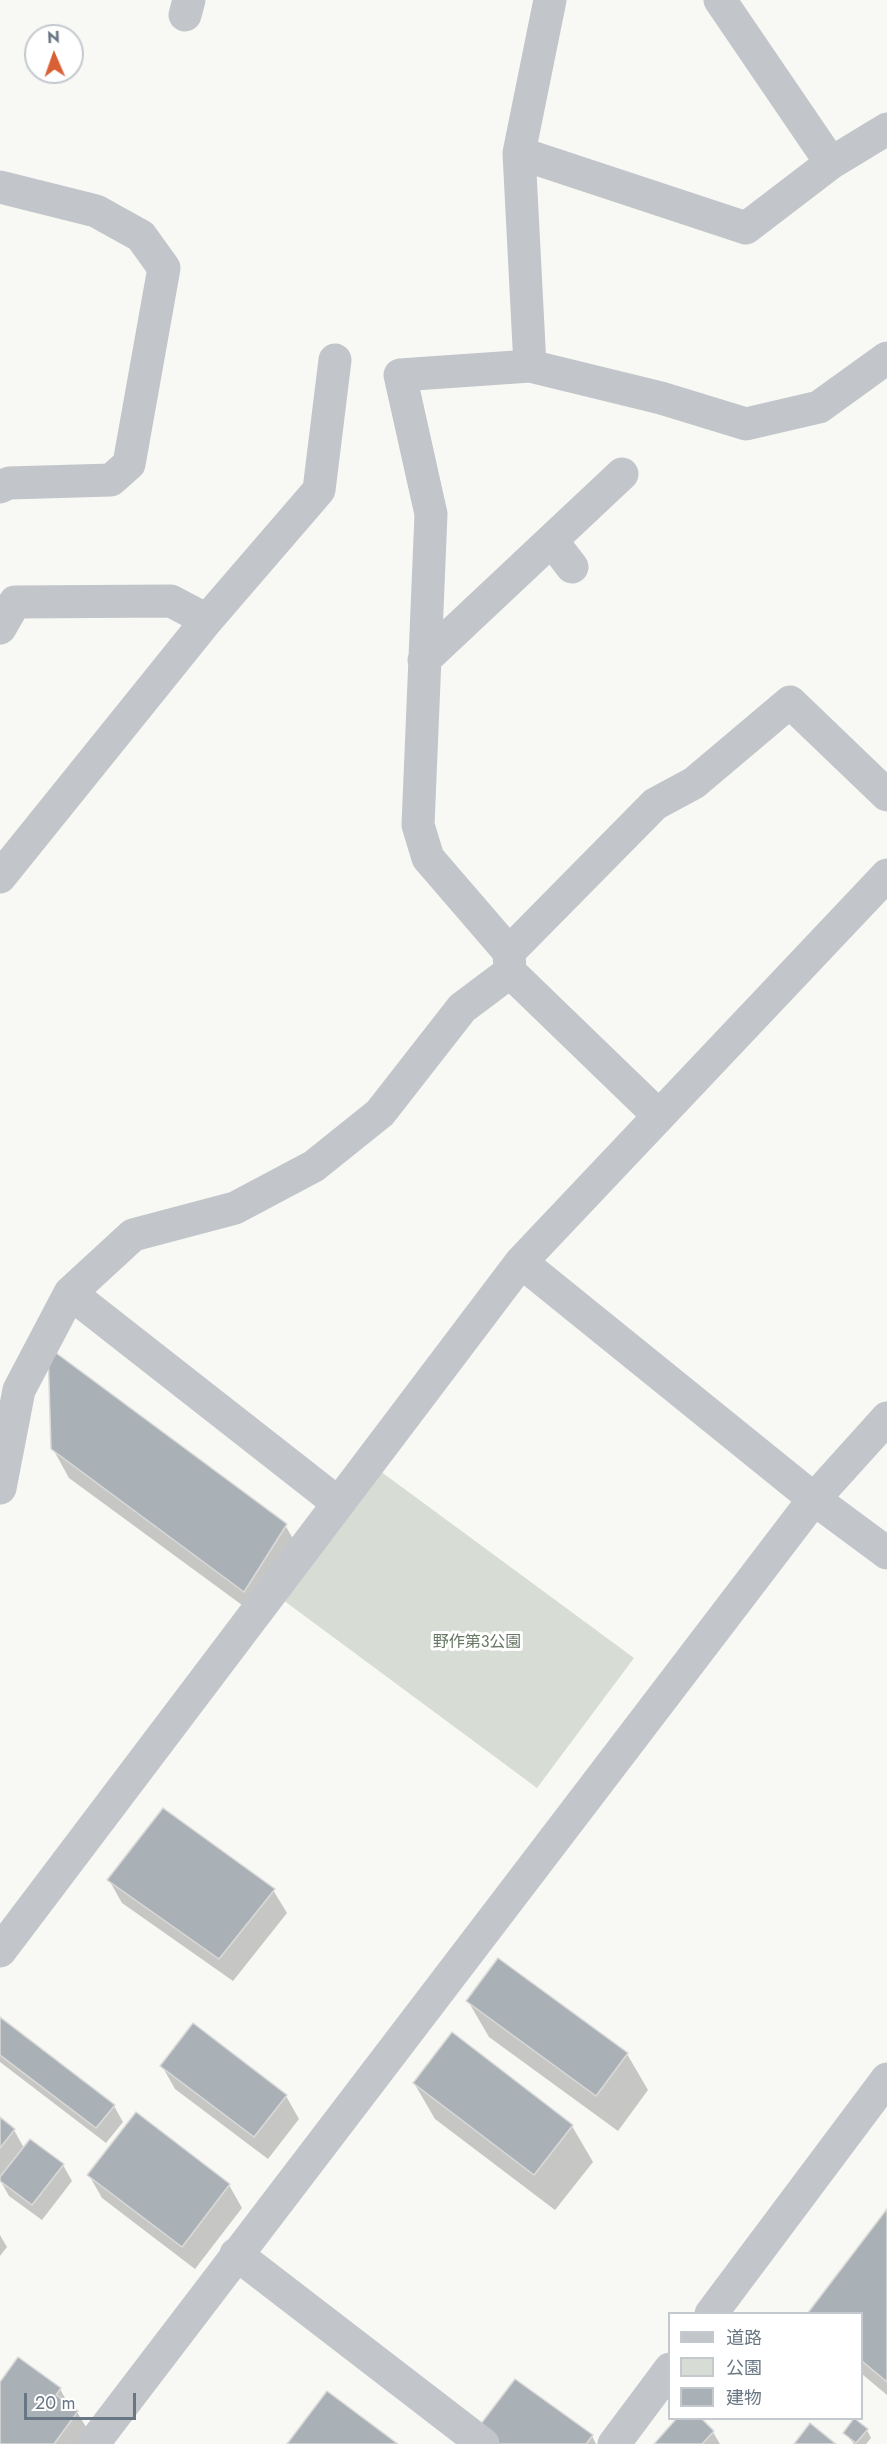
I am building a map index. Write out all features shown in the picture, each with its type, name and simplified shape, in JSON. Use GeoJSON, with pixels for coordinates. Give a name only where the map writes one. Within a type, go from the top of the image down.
{"type":"FeatureCollection","features":[{"type":"Feature","properties":{"kind":"street"},"geometry":{"type":"LineString","coordinates":[[530,366],[519,153],[550,0]]}},
{"type":"Feature","properties":{"kind":"street"},"geometry":{"type":"LineString","coordinates":[[720,0],[831,163]]}},
{"type":"Feature","properties":{"kind":"street"},"geometry":{"type":"LineString","coordinates":[[519,153],[746,228],[831,163],[887,129]]}},
{"type":"Feature","properties":{"kind":"street"},"geometry":{"type":"LineString","coordinates":[[0,187],[96,211],[141,236],[164,268],[129,464],[111,480],[9,483],[0,488]]}},
{"type":"Feature","properties":{"kind":"street"},"geometry":{"type":"LineString","coordinates":[[659,1116],[509,962],[428,858],[418,825],[431,514],[400,375],[530,366],[662,398],[746,424],[819,407],[887,358]]}},
{"type":"Feature","properties":{"kind":"street"},"geometry":{"type":"LineString","coordinates":[[6,859],[319,490],[335,360]]}},
{"type":"Feature","properties":{"kind":"street"},"geometry":{"type":"LineString","coordinates":[[424,660],[622,474]]}},
{"type":"Feature","properties":{"kind":"street"},"geometry":{"type":"LineString","coordinates":[[552,541],[572,567]]}},
{"type":"Feature","properties":{"kind":"street"},"geometry":{"type":"LineString","coordinates":[[0,628],[15,602],[171,601],[207,620]]}},
{"type":"Feature","properties":{"kind":"street"},"geometry":{"type":"LineString","coordinates":[[0,1488],[19,1390],[70,1293],[134,1235],[235,1208],[314,1166],[380,1113],[462,1008],[509,962],[655,804],[694,783],[790,702],[887,795]]}},
{"type":"Feature","properties":{"kind":"street"},"geometry":{"type":"LineString","coordinates":[[0,1951],[521,1262],[887,875]]}},
{"type":"Feature","properties":{"kind":"street"},"geometry":{"type":"LineString","coordinates":[[521,1262],[814,1499],[887,1553]]}},
{"type":"Feature","properties":{"kind":"street"},"geometry":{"type":"LineString","coordinates":[[70,1293],[338,1503]]}},
{"type":"Feature","properties":{"kind":"street"},"geometry":{"type":"LineString","coordinates":[[93,2444],[814,1499],[887,1418]]}},
{"type":"Feature","properties":{"kind":"street"},"geometry":{"type":"LineString","coordinates":[[712,2312],[887,2079]]}},
{"type":"Feature","properties":{"kind":"street"},"geometry":{"type":"LineString","coordinates":[[236,2254],[483,2444]]}},
{"type":"Feature","properties":{"kind":"street"},"geometry":{"type":"LineString","coordinates":[[614,2444],[668,2370]]}},
{"type":"Feature","properties":{"kind":"green space","name":"野作第3公園"},"geometry":{"type":"Polygon","coordinates":[[[376,1468],[634,1658],[537,1788],[279,1597],[376,1468]]]}},
{"type":"Feature","properties":{"kind":"building"},"geometry":{"type":"Polygon","coordinates":[[[48,1347],[287,1524],[244,1592],[51,1449],[48,1347]]]}},
{"type":"Feature","properties":{"kind":"building"},"geometry":{"type":"Polygon","coordinates":[[[163,1808],[275,1889],[219,1959],[107,1880],[163,1808]]]}},
{"type":"Feature","properties":{"kind":"building"},"geometry":{"type":"Polygon","coordinates":[[[498,1958],[628,2053],[596,2096],[466,2001],[498,1958]]]}},
{"type":"Feature","properties":{"kind":"building"},"geometry":{"type":"Polygon","coordinates":[[[0,2017],[115,2105],[96,2128],[0,2055],[0,2017]]]}},
{"type":"Feature","properties":{"kind":"building"},"geometry":{"type":"Polygon","coordinates":[[[193,2023],[287,2095],[254,2137],[160,2066],[193,2023]]]}},
{"type":"Feature","properties":{"kind":"building"},"geometry":{"type":"Polygon","coordinates":[[[452,2032],[573,2125],[534,2175],[413,2083],[452,2032]]]}},
{"type":"Feature","properties":{"kind":"building"},"geometry":{"type":"Polygon","coordinates":[[[136,2112],[230,2184],[182,2247],[87,2175],[136,2112]]]}},
{"type":"Feature","properties":{"kind":"building"},"geometry":{"type":"Polygon","coordinates":[[[0,2117],[15,2129],[0,2148],[0,2117]]]}},
{"type":"Feature","properties":{"kind":"building"},"geometry":{"type":"Polygon","coordinates":[[[30,2139],[64,2164],[32,2205],[0,2181],[0,2177],[30,2139]]]}},
{"type":"Feature","properties":{"kind":"building"},"geometry":{"type":"Polygon","coordinates":[[[887,2209],[887,2382],[863,2362],[863,2312],[809,2312],[887,2209]]]}},
{"type":"Feature","properties":{"kind":"building"},"geometry":{"type":"Polygon","coordinates":[[[18,2357],[61,2388],[56,2395],[78,2411],[54,2444],[0,2444],[0,2382],[18,2357]]]}},
{"type":"Feature","properties":{"kind":"building"},"geometry":{"type":"Polygon","coordinates":[[[515,2379],[593,2435],[586,2444],[497,2444],[477,2429],[515,2379]]]}},
{"type":"Feature","properties":{"kind":"building"},"geometry":{"type":"Polygon","coordinates":[[[327,2391],[398,2444],[287,2444],[327,2391]]]}},
{"type":"Feature","properties":{"kind":"building"},"geometry":{"type":"Polygon","coordinates":[[[675,2420],[703,2420],[714,2431],[702,2444],[654,2444],[675,2420]]]}},
{"type":"Feature","properties":{"kind":"building"},"geometry":{"type":"Polygon","coordinates":[[[853,2420],[857,2420],[868,2429],[856,2443],[843,2433],[853,2420]]]}},
{"type":"Feature","properties":{"kind":"building"},"geometry":{"type":"Polygon","coordinates":[[[810,2423],[836,2444],[794,2444],[810,2423]]]}}]}
